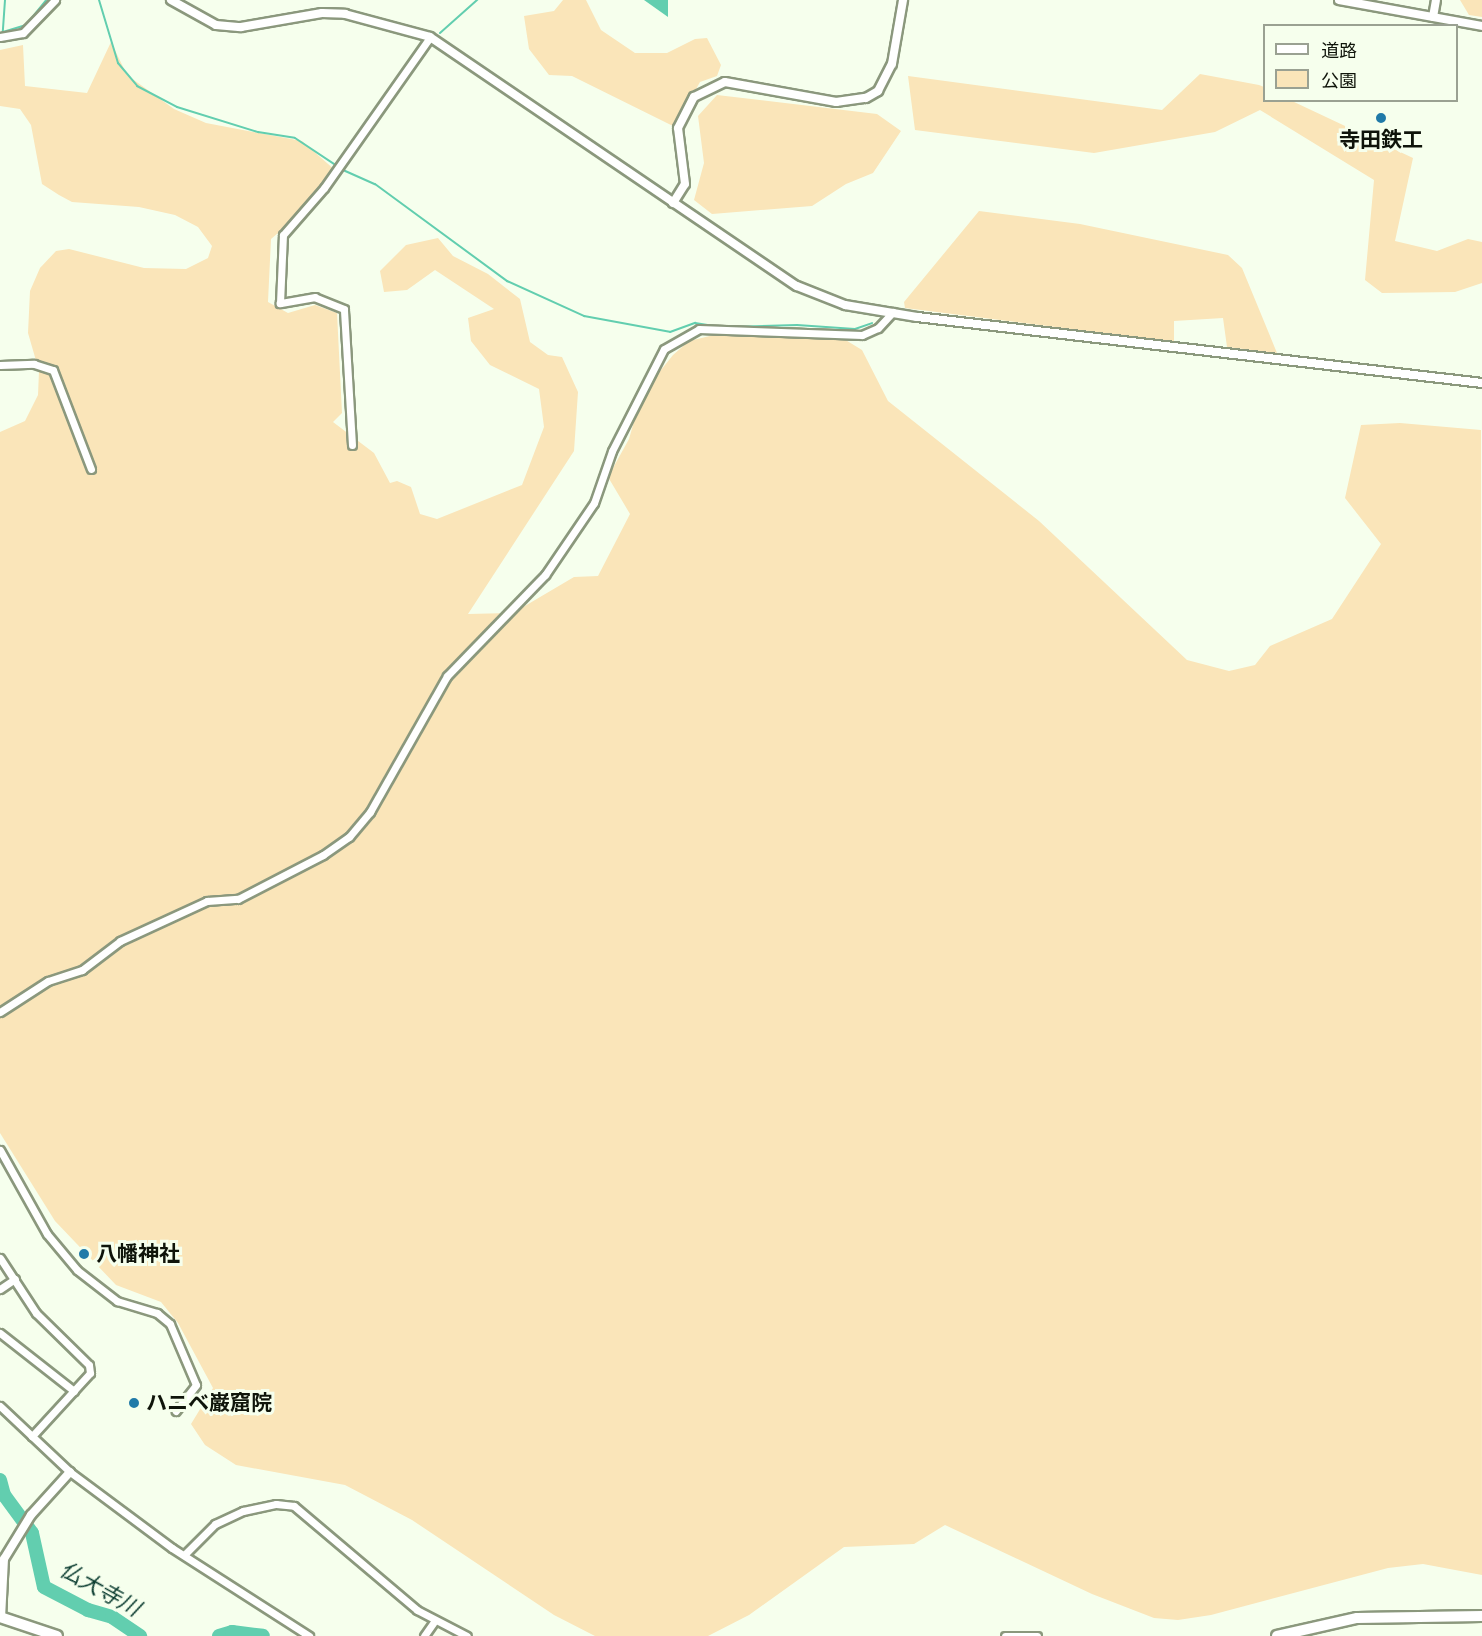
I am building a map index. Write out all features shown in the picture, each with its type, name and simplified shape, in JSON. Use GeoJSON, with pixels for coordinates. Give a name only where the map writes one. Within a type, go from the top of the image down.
{"type":"FeatureCollection","features":[{"type":"Feature","properties":{"kind":"main road"},"geometry":{"type":"LineString","coordinates":[[1277,1636],[1357,1618],[1482,1616]]}},
{"type":"Feature","properties":{"kind":"main road"},"geometry":{"type":"LineString","coordinates":[[0,1618],[57,1636]]}},
{"type":"Feature","properties":{"kind":"street"},"geometry":{"type":"LineString","coordinates":[[0,38],[23,33],[55,0]]}},
{"type":"Feature","properties":{"kind":"street"},"geometry":{"type":"LineString","coordinates":[[171,0],[216,25],[241,27],[322,13],[345,14],[430,37],[797,286],[845,305],[1482,383]]}},
{"type":"Feature","properties":{"kind":"street"},"geometry":{"type":"LineString","coordinates":[[673,203],[685,184],[678,128],[694,97],[725,82],[836,102],[866,98],[878,91],[890,70],[903,0]]}},
{"type":"Feature","properties":{"kind":"street"},"geometry":{"type":"LineString","coordinates":[[1339,0],[1482,26]]}},
{"type":"Feature","properties":{"kind":"street"},"geometry":{"type":"LineString","coordinates":[[1433,16],[1436,0]]}},
{"type":"Feature","properties":{"kind":"street"},"geometry":{"type":"LineString","coordinates":[[352,445],[344,309],[315,297],[280,303],[284,236],[339,168],[430,37]]}},
{"type":"Feature","properties":{"kind":"street"},"geometry":{"type":"LineString","coordinates":[[0,1012],[48,981],[82,970],[120,941],[207,901],[238,899],[323,855],[349,837],[370,813],[447,676],[545,575],[588,512],[612,451],[664,349],[699,329],[862,335],[878,328],[893,312]]}},
{"type":"Feature","properties":{"kind":"street"},"geometry":{"type":"LineString","coordinates":[[0,365],[34,364],[53,369],[90,469]]}},
{"type":"Feature","properties":{"kind":"street"},"geometry":{"type":"LineString","coordinates":[[0,1150],[47,1234],[77,1270],[117,1301],[157,1312],[170,1324],[196,1385],[176,1412]]}},
{"type":"Feature","properties":{"kind":"street"},"geometry":{"type":"LineString","coordinates":[[0,1258],[36,1313],[89,1365],[90,1374],[32,1436]]}},
{"type":"Feature","properties":{"kind":"street"},"geometry":{"type":"LineString","coordinates":[[0,1289],[15,1279]]}},
{"type":"Feature","properties":{"kind":"street"},"geometry":{"type":"LineString","coordinates":[[0,1333],[74,1391]]}},
{"type":"Feature","properties":{"kind":"street"},"geometry":{"type":"LineString","coordinates":[[0,1406],[70,1472],[184,1556],[309,1636]]}},
{"type":"Feature","properties":{"kind":"street"},"geometry":{"type":"LineString","coordinates":[[0,1618],[2,1557],[31,1515],[70,1472]]}},
{"type":"Feature","properties":{"kind":"street"},"geometry":{"type":"LineString","coordinates":[[184,1556],[215,1524],[243,1510],[288,1505],[305,1513],[417,1610],[466,1636]]}},
{"type":"Feature","properties":{"kind":"street"},"geometry":{"type":"LineString","coordinates":[[424,1636],[435,1620]]}},
{"type":"Feature","properties":{"kind":"street"},"geometry":{"type":"LineString","coordinates":[[1005,1636],[1037,1636]]}},
{"type":"Feature","properties":{"kind":"green space"},"geometry":{"type":"Polygon","coordinates":[[[563,0],[586,0],[601,30],[635,53],[667,53],[695,39],[707,38],[721,65],[717,76],[700,82],[675,127],[572,76],[549,75],[529,49],[524,16],[554,11],[563,0]]]}},
{"type":"Feature","properties":{"kind":"green space"},"geometry":{"type":"Polygon","coordinates":[[[1460,0],[1482,0],[1482,17],[1469,15],[1460,0]]]}},
{"type":"Feature","properties":{"kind":"green space"},"geometry":{"type":"Polygon","coordinates":[[[111,42],[127,75],[174,109],[206,123],[302,141],[336,171],[327,191],[271,239],[268,302],[288,313],[315,305],[337,313],[342,413],[333,422],[374,453],[390,483],[397,481],[411,487],[420,514],[437,519],[522,485],[544,427],[539,389],[490,365],[471,341],[468,318],[494,309],[435,270],[407,290],[384,292],[380,271],[406,245],[438,238],[453,256],[488,274],[520,299],[530,342],[548,355],[562,357],[578,392],[574,451],[468,614],[513,613],[574,577],[598,576],[630,514],[608,477],[629,439],[635,418],[653,380],[673,355],[689,341],[714,335],[742,331],[839,336],[862,350],[888,401],[1039,521],[1187,660],[1229,671],[1255,665],[1270,646],[1332,619],[1381,544],[1345,498],[1361,425],[1400,423],[1481,430],[1482,1575],[1423,1564],[1388,1568],[1211,1615],[1178,1620],[1154,1618],[1092,1594],[945,1525],[914,1544],[844,1547],[749,1615],[708,1636],[595,1636],[554,1615],[412,1520],[345,1485],[236,1465],[205,1445],[191,1424],[213,1388],[178,1323],[161,1302],[116,1285],[55,1221],[0,1133],[0,432],[25,421],[38,395],[39,371],[28,333],[30,291],[40,268],[56,251],[69,249],[144,268],[186,269],[208,258],[212,246],[198,227],[175,215],[139,207],[72,202],[42,184],[31,125],[20,109],[0,106],[0,50],[23,45],[25,86],[87,93],[111,42]]]}},
{"type":"Feature","properties":{"kind":"green space"},"geometry":{"type":"Polygon","coordinates":[[[1200,74],[1259,85],[1263,87],[1263,102],[1294,102],[1413,158],[1395,241],[1437,251],[1468,239],[1482,242],[1482,283],[1455,292],[1382,293],[1365,280],[1374,180],[1260,110],[1215,132],[1094,153],[915,130],[908,76],[1162,110],[1200,74]]]}},
{"type":"Feature","properties":{"kind":"green space"},"geometry":{"type":"Polygon","coordinates":[[[717,95],[877,114],[901,131],[873,173],[846,184],[812,206],[712,214],[694,200],[704,163],[698,116],[717,95]]]}},
{"type":"Feature","properties":{"kind":"green space"},"geometry":{"type":"Polygon","coordinates":[[[979,211],[1080,224],[1228,255],[1242,268],[1277,353],[1227,347],[1223,318],[1174,321],[1174,342],[905,308],[904,302],[979,211]]]}},
{"type":"Feature","properties":{"kind":"shaded area"},"geometry":{"type":"Polygon","coordinates":[[[644,0],[668,0],[668,17],[644,0]]]}},
{"type":"Feature","properties":{"kind":"waterway"},"geometry":{"type":"LineString","coordinates":[[5,0],[3,32],[26,25],[46,0]]}},
{"type":"Feature","properties":{"kind":"waterway"},"geometry":{"type":"LineString","coordinates":[[99,0],[118,63],[137,86],[177,107],[258,132],[295,138],[343,170],[375,184],[507,281],[584,316],[670,332],[695,323],[714,326]]}},
{"type":"Feature","properties":{"kind":"waterway"},"geometry":{"type":"LineString","coordinates":[[440,33],[477,0]]}},
{"type":"Feature","properties":{"kind":"waterway"},"geometry":{"type":"LineString","coordinates":[[343,170],[422,55]]}},
{"type":"Feature","properties":{"kind":"waterway"},"geometry":{"type":"LineString","coordinates":[[729,327],[797,325],[855,329],[872,323]]}},
{"type":"Feature","properties":{"kind":"waterway","name":"仏大寺川"},"geometry":{"type":"LineString","coordinates":[[0,1480],[4,1495],[32,1533],[44,1587],[88,1610],[112,1617],[140,1636]]}},
{"type":"Feature","properties":{"kind":"waterway","name":"仏大寺川"},"geometry":{"type":"LineString","coordinates":[[219,1636],[232,1632],[263,1636]]}},
{"type":"Feature","properties":{"kind":"place","name":"寺田鉄工"},"geometry":{"type":"Point","coordinates":[1381,118]}},
{"type":"Feature","properties":{"kind":"place","name":"八幡神社"},"geometry":{"type":"Point","coordinates":[84,1254]}},
{"type":"Feature","properties":{"kind":"place","name":"ハニベ巌窟院"},"geometry":{"type":"Point","coordinates":[134,1403]}}]}
